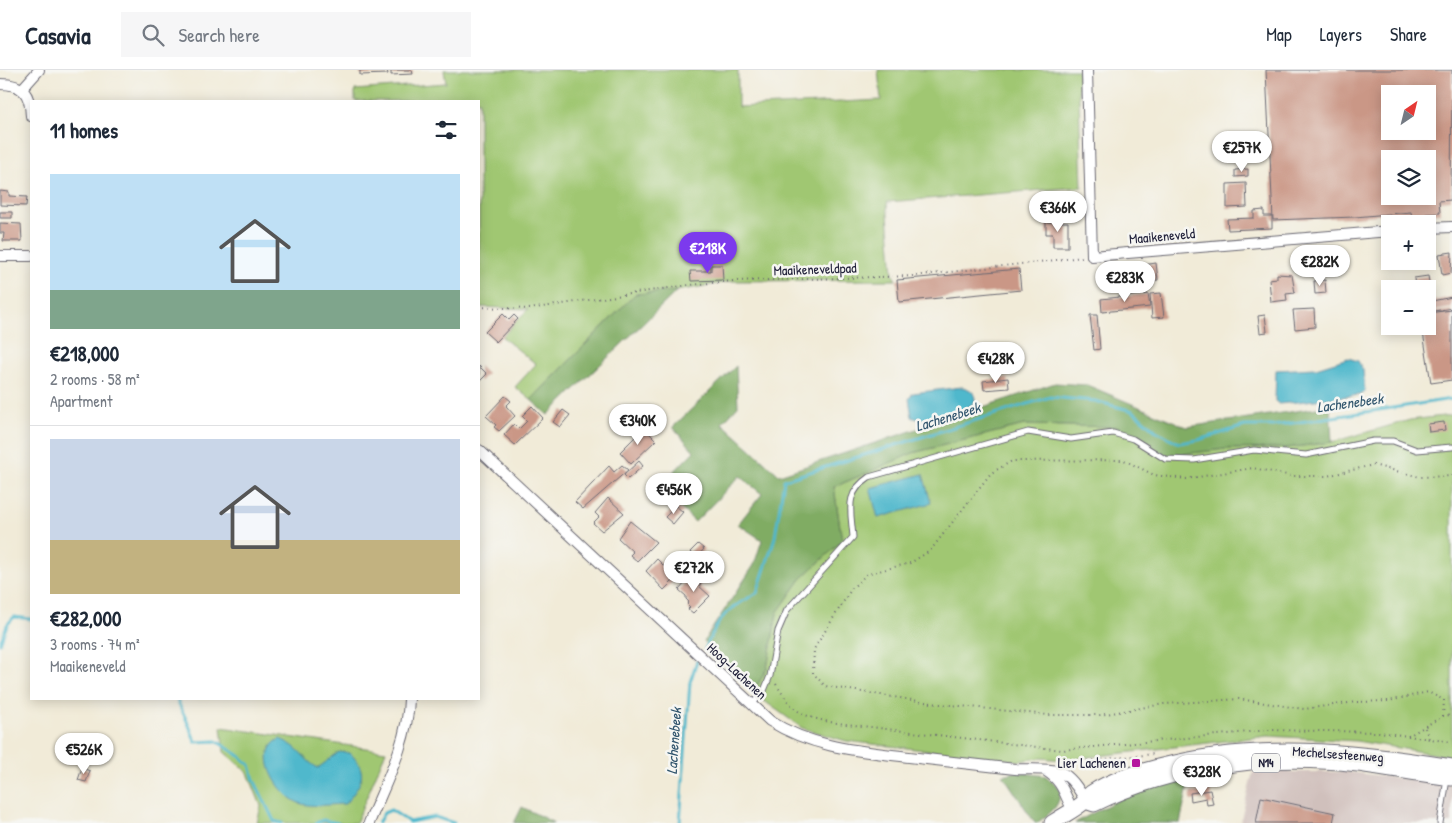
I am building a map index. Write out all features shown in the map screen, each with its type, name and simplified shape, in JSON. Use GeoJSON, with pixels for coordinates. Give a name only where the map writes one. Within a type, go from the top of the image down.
{"type":"FeatureCollection","features":[{"type":"Feature","properties":{"kind":"main road","name":"Mechelsesteenweg"},"geometry":{"type":"LineString","coordinates":[[1052,823],[1085,801],[1094,804],[1158,778],[1228,765],[1330,762],[1450,774]]}},
{"type":"Feature","properties":{"kind":"street"},"geometry":{"type":"LineString","coordinates":[[22,89],[40,70]]}},
{"type":"Feature","properties":{"kind":"street"},"geometry":{"type":"LineString","coordinates":[[1087,70],[1092,256]]}},
{"type":"Feature","properties":{"kind":"street"},"geometry":{"type":"LineString","coordinates":[[0,84],[8,84],[22,89],[30,100]]}},
{"type":"Feature","properties":{"kind":"street"},"geometry":{"type":"LineString","coordinates":[[1436,228],[1452,227]]}},
{"type":"Feature","properties":{"kind":"street","name":"Maaikeneveld"},"geometry":{"type":"LineString","coordinates":[[1092,256],[1381,232]]}},
{"type":"Feature","properties":{"kind":"street"},"geometry":{"type":"LineString","coordinates":[[0,256],[30,256]]}},
{"type":"Feature","properties":{"kind":"street","name":"Hoog-Lachenen"},"geometry":{"type":"LineString","coordinates":[[480,451],[770,721],[802,738],[838,749],[1064,774],[1081,793],[1085,801]]}},
{"type":"Feature","properties":{"kind":"street"},"geometry":{"type":"LineString","coordinates":[[369,823],[400,746],[406,724],[408,700]]}},
{"type":"Feature","properties":{"kind":"street"},"geometry":{"type":"LineString","coordinates":[[1045,771],[1056,778],[1063,786],[1072,809]]}},
{"type":"Feature","properties":{"kind":"lane"},"geometry":{"type":"LineString","coordinates":[[752,704],[763,693],[770,676],[778,631],[786,610],[853,537],[850,496],[856,485],[869,476],[1028,432],[1071,439],[1113,433],[1133,440],[1166,459],[1194,460],[1254,450],[1306,455],[1373,441],[1393,442],[1417,450],[1452,448]]}},
{"type":"Feature","properties":{"kind":"lane"},"geometry":{"type":"LineString","coordinates":[[1440,823],[1450,774]]}},
{"type":"Feature","properties":{"kind":"path","name":"Maaikeneveldpad"},"geometry":{"type":"LineString","coordinates":[[480,307],[529,309],[689,285],[733,281],[914,276],[1092,256]]}},
{"type":"Feature","properties":{"kind":"path"},"geometry":{"type":"LineString","coordinates":[[1443,716],[1445,709],[1444,700],[1428,692],[1389,701],[1356,702],[1304,709],[1240,699],[1164,704],[1100,715],[1048,715],[931,703],[825,686],[813,672],[814,649],[852,588],[867,574],[910,563],[930,551],[991,473],[1012,461],[1124,460],[1154,475],[1186,479],[1253,468],[1292,476],[1327,476],[1373,465],[1420,477],[1452,476]]}},
{"type":"Feature","properties":{"kind":"path"},"geometry":{"type":"LineString","coordinates":[[770,676],[790,707],[804,716],[829,722],[1062,750],[1270,730],[1379,732],[1452,742]]}},
{"type":"Feature","properties":{"kind":"path"},"geometry":{"type":"LineString","coordinates":[[1408,736],[1443,716],[1452,715]]}},
{"type":"Feature","properties":{"kind":"path"},"geometry":{"type":"LineString","coordinates":[[1425,728],[1429,739]]}},
{"type":"Feature","properties":{"kind":"shaded area"},"geometry":{"type":"Polygon","coordinates":[[[1253,772],[1347,772],[1452,784],[1452,823],[1240,823],[1253,772]]]}},
{"type":"Feature","properties":{"kind":"green space"},"geometry":{"type":"Polygon","coordinates":[[[444,70],[738,70],[738,107],[881,100],[878,70],[1078,70],[1082,187],[887,202],[893,275],[896,280],[733,281],[677,291],[635,294],[531,400],[515,387],[536,364],[502,337],[528,309],[480,307],[480,100],[355,100],[355,90],[446,83],[444,70]]]}},
{"type":"Feature","properties":{"kind":"green space"},"geometry":{"type":"Polygon","coordinates":[[[677,291],[548,415],[531,400],[635,294],[677,291]]]}},
{"type":"Feature","properties":{"kind":"green space"},"geometry":{"type":"Polygon","coordinates":[[[736,366],[738,406],[722,423],[779,475],[1055,383],[1087,385],[1187,427],[1330,406],[1332,442],[1287,448],[1226,449],[1164,456],[1118,427],[1024,425],[913,453],[834,487],[842,541],[801,579],[777,613],[767,668],[753,693],[704,641],[754,565],[762,540],[738,524],[762,494],[740,476],[695,522],[672,500],[676,493],[664,482],[694,451],[673,427],[736,366]]]}},
{"type":"Feature","properties":{"kind":"green space"},"geometry":{"type":"Polygon","coordinates":[[[1452,415],[1452,757],[1356,741],[1268,736],[1064,760],[1040,758],[1019,761],[846,741],[802,728],[753,693],[767,668],[777,613],[801,579],[842,541],[834,487],[912,453],[1024,425],[1118,427],[1164,456],[1226,449],[1287,448],[1332,442],[1410,420],[1452,415]]]}},
{"type":"Feature","properties":{"kind":"green space"},"geometry":{"type":"Polygon","coordinates":[[[221,727],[386,751],[356,823],[257,823],[261,806],[248,773],[224,752],[221,727]]]}},
{"type":"Feature","properties":{"kind":"green space"},"geometry":{"type":"Polygon","coordinates":[[[1016,772],[1046,776],[1060,789],[1057,805],[1037,823],[1035,823],[1003,775],[1016,772]]]}},
{"type":"Feature","properties":{"kind":"green space"},"geometry":{"type":"Polygon","coordinates":[[[1190,778],[1180,823],[1075,823],[1116,801],[1145,789],[1190,778]]]}},
{"type":"Feature","properties":{"kind":"green space"},"geometry":{"type":"Polygon","coordinates":[[[522,807],[554,823],[514,823],[522,807]]]}},
{"type":"Feature","properties":{"kind":"water"},"geometry":{"type":"Polygon","coordinates":[[[1348,358],[1358,361],[1363,370],[1365,391],[1360,395],[1279,404],[1275,401],[1276,370],[1316,368],[1348,358]]]}},
{"type":"Feature","properties":{"kind":"water"},"geometry":{"type":"Polygon","coordinates":[[[962,387],[973,393],[975,401],[971,405],[935,418],[917,419],[912,417],[909,399],[913,393],[962,387]]]}},
{"type":"Feature","properties":{"kind":"water"},"geometry":{"type":"Polygon","coordinates":[[[923,474],[931,503],[878,518],[870,488],[923,474]]]}},
{"type":"Feature","properties":{"kind":"water"},"geometry":{"type":"Polygon","coordinates":[[[280,739],[293,746],[318,768],[339,752],[350,753],[360,767],[361,779],[359,785],[345,804],[315,806],[299,803],[283,791],[272,773],[269,763],[269,753],[272,745],[280,739]]]}},
{"type":"Feature","properties":{"kind":"building"},"geometry":{"type":"Polygon","coordinates":[[[360,70],[387,70],[388,74],[360,75],[360,70]]]}},
{"type":"Feature","properties":{"kind":"building"},"geometry":{"type":"Polygon","coordinates":[[[391,70],[412,70],[413,74],[391,75],[391,70]]]}},
{"type":"Feature","properties":{"kind":"building"},"geometry":{"type":"Polygon","coordinates":[[[1266,70],[1452,70],[1451,200],[1439,201],[1440,213],[1412,215],[1411,212],[1355,217],[1273,220],[1266,70]]]}},
{"type":"Feature","properties":{"kind":"building"},"geometry":{"type":"Polygon","coordinates":[[[1248,169],[1248,176],[1235,177],[1235,170],[1248,169]]]}},
{"type":"Feature","properties":{"kind":"building"},"geometry":{"type":"Polygon","coordinates":[[[1246,183],[1247,207],[1227,208],[1227,184],[1246,183]]]}},
{"type":"Feature","properties":{"kind":"building"},"geometry":{"type":"Polygon","coordinates":[[[0,191],[9,192],[9,196],[27,197],[26,206],[0,205],[0,191]]]}},
{"type":"Feature","properties":{"kind":"building"},"geometry":{"type":"Polygon","coordinates":[[[1264,210],[1264,216],[1272,216],[1272,228],[1228,230],[1227,219],[1254,218],[1254,211],[1264,210]]]}},
{"type":"Feature","properties":{"kind":"building"},"geometry":{"type":"Polygon","coordinates":[[[0,212],[12,212],[12,218],[0,218],[0,212]]]}},
{"type":"Feature","properties":{"kind":"building"},"geometry":{"type":"Polygon","coordinates":[[[1046,222],[1068,222],[1068,247],[1053,247],[1053,234],[1046,234],[1046,222]]]}},
{"type":"Feature","properties":{"kind":"building"},"geometry":{"type":"Polygon","coordinates":[[[0,223],[21,224],[22,241],[3,241],[4,233],[0,233],[0,223]]]}},
{"type":"Feature","properties":{"kind":"building"},"geometry":{"type":"Polygon","coordinates":[[[1452,252],[1451,273],[1442,275],[1439,254],[1452,252]]]}},
{"type":"Feature","properties":{"kind":"building"},"geometry":{"type":"Polygon","coordinates":[[[1156,263],[1158,280],[1126,283],[1124,268],[1156,263]]]}},
{"type":"Feature","properties":{"kind":"building"},"geometry":{"type":"Polygon","coordinates":[[[711,265],[722,265],[723,280],[691,281],[690,271],[711,271],[711,265]]]}},
{"type":"Feature","properties":{"kind":"building"},"geometry":{"type":"Polygon","coordinates":[[[1019,269],[1021,290],[899,302],[897,280],[1019,269]]]}},
{"type":"Feature","properties":{"kind":"building"},"geometry":{"type":"Polygon","coordinates":[[[1277,274],[1292,275],[1295,293],[1286,294],[1287,300],[1271,302],[1269,279],[1277,278],[1277,274]]]}},
{"type":"Feature","properties":{"kind":"building"},"geometry":{"type":"Polygon","coordinates":[[[1428,276],[1429,280],[1414,280],[1414,278],[1428,276]]]}},
{"type":"Feature","properties":{"kind":"building"},"geometry":{"type":"Polygon","coordinates":[[[1325,280],[1326,293],[1315,294],[1314,281],[1325,280]]]}},
{"type":"Feature","properties":{"kind":"building"},"geometry":{"type":"Polygon","coordinates":[[[1161,293],[1164,317],[1152,318],[1150,294],[1161,293]]]}},
{"type":"Feature","properties":{"kind":"building"},"geometry":{"type":"Polygon","coordinates":[[[1148,294],[1150,307],[1102,312],[1101,299],[1148,294]]]}},
{"type":"Feature","properties":{"kind":"building"},"geometry":{"type":"Polygon","coordinates":[[[1452,297],[1452,308],[1436,311],[1436,300],[1452,297]]]}},
{"type":"Feature","properties":{"kind":"building"},"geometry":{"type":"Polygon","coordinates":[[[1314,309],[1315,327],[1295,329],[1293,310],[1314,309]]]}},
{"type":"Feature","properties":{"kind":"building"},"geometry":{"type":"Polygon","coordinates":[[[1452,310],[1452,380],[1431,383],[1423,335],[1436,335],[1436,312],[1452,310]]]}},
{"type":"Feature","properties":{"kind":"building"},"geometry":{"type":"Polygon","coordinates":[[[503,314],[509,320],[514,315],[518,319],[496,342],[485,332],[503,314]]]}},
{"type":"Feature","properties":{"kind":"building"},"geometry":{"type":"Polygon","coordinates":[[[1090,315],[1097,315],[1100,349],[1094,350],[1090,315]]]}},
{"type":"Feature","properties":{"kind":"building"},"geometry":{"type":"Polygon","coordinates":[[[1265,315],[1267,332],[1260,333],[1258,316],[1265,315]]]}},
{"type":"Feature","properties":{"kind":"building"},"geometry":{"type":"Polygon","coordinates":[[[480,367],[487,374],[480,381],[480,367]]]}},
{"type":"Feature","properties":{"kind":"building"},"geometry":{"type":"Polygon","coordinates":[[[1008,378],[1009,388],[984,390],[983,381],[1008,378]]]}},
{"type":"Feature","properties":{"kind":"building"},"geometry":{"type":"Polygon","coordinates":[[[505,396],[511,401],[506,406],[515,416],[499,431],[494,427],[496,425],[486,416],[505,396]]]}},
{"type":"Feature","properties":{"kind":"building"},"geometry":{"type":"Polygon","coordinates":[[[532,406],[543,418],[515,445],[504,435],[514,424],[519,429],[527,421],[522,416],[532,406]]]}},
{"type":"Feature","properties":{"kind":"building"},"geometry":{"type":"Polygon","coordinates":[[[563,410],[570,415],[560,427],[553,422],[563,410]]]}},
{"type":"Feature","properties":{"kind":"building"},"geometry":{"type":"Polygon","coordinates":[[[1444,422],[1445,430],[1429,432],[1428,424],[1444,422]]]}},
{"type":"Feature","properties":{"kind":"building"},"geometry":{"type":"Polygon","coordinates":[[[644,428],[656,440],[631,464],[620,452],[644,428]]]}},
{"type":"Feature","properties":{"kind":"building"},"geometry":{"type":"Polygon","coordinates":[[[639,461],[643,466],[628,479],[624,475],[639,461]]]}},
{"type":"Feature","properties":{"kind":"building"},"geometry":{"type":"Polygon","coordinates":[[[622,465],[628,470],[583,509],[575,502],[609,466],[614,472],[622,465]]]}},
{"type":"Feature","properties":{"kind":"building"},"geometry":{"type":"Polygon","coordinates":[[[664,487],[672,494],[665,502],[657,495],[664,487]]]}},
{"type":"Feature","properties":{"kind":"building"},"geometry":{"type":"Polygon","coordinates":[[[608,498],[624,513],[602,531],[593,523],[599,517],[595,513],[608,498]]]}},
{"type":"Feature","properties":{"kind":"building"},"geometry":{"type":"Polygon","coordinates":[[[676,506],[683,512],[673,524],[665,517],[676,506]]]}},
{"type":"Feature","properties":{"kind":"building"},"geometry":{"type":"Polygon","coordinates":[[[630,521],[656,542],[637,561],[630,555],[633,552],[618,538],[630,521]]]}},
{"type":"Feature","properties":{"kind":"building"},"geometry":{"type":"Polygon","coordinates":[[[698,544],[704,549],[696,558],[690,552],[698,544]]]}},
{"type":"Feature","properties":{"kind":"building"},"geometry":{"type":"Polygon","coordinates":[[[657,559],[676,578],[664,590],[646,571],[657,559]]]}},
{"type":"Feature","properties":{"kind":"building"},"geometry":{"type":"Polygon","coordinates":[[[693,574],[702,582],[699,586],[710,596],[693,613],[688,609],[690,607],[687,604],[689,602],[686,596],[679,590],[693,574]]]}},
{"type":"Feature","properties":{"kind":"building"},"geometry":{"type":"Polygon","coordinates":[[[82,768],[90,771],[86,782],[78,780],[82,768]]]}},
{"type":"Feature","properties":{"kind":"building"},"geometry":{"type":"Polygon","coordinates":[[[1210,790],[1213,804],[1207,805],[1206,798],[1191,801],[1190,793],[1210,790]]]}},
{"type":"Feature","properties":{"kind":"building"},"geometry":{"type":"Polygon","coordinates":[[[1261,797],[1335,813],[1333,823],[1256,823],[1261,797]]]}},
{"type":"Feature","properties":{"kind":"waterway","name":"Lachenebeek"},"geometry":{"type":"LineString","coordinates":[[705,649],[719,621],[731,609],[757,593],[775,537],[784,480],[1050,397],[1095,401],[1133,411],[1156,431],[1179,443],[1198,440],[1245,426],[1273,426],[1452,399]]}},
{"type":"Feature","properties":{"kind":"waterway"},"geometry":{"type":"LineString","coordinates":[[0,643],[7,625],[14,617],[30,619]]}},
{"type":"Feature","properties":{"kind":"waterway","name":"Lachenebeek"},"geometry":{"type":"LineString","coordinates":[[680,823],[690,682],[697,661]]}},
{"type":"Feature","properties":{"kind":"waterway"},"geometry":{"type":"LineString","coordinates":[[177,700],[195,742],[216,741],[250,765],[254,780],[274,821],[282,823]]}},
{"type":"Feature","properties":{"kind":"waterway"},"geometry":{"type":"LineString","coordinates":[[378,823],[384,813],[391,810],[409,822],[435,817],[454,823]]}},
{"type":"Feature","properties":{"kind":"waterway"},"geometry":{"type":"LineString","coordinates":[[316,823],[323,820],[338,823]]}},
{"type":"Feature","properties":{"kind":"place","name":"Lier Lachenen"},"geometry":{"type":"Point","coordinates":[1136,763]}}]}
